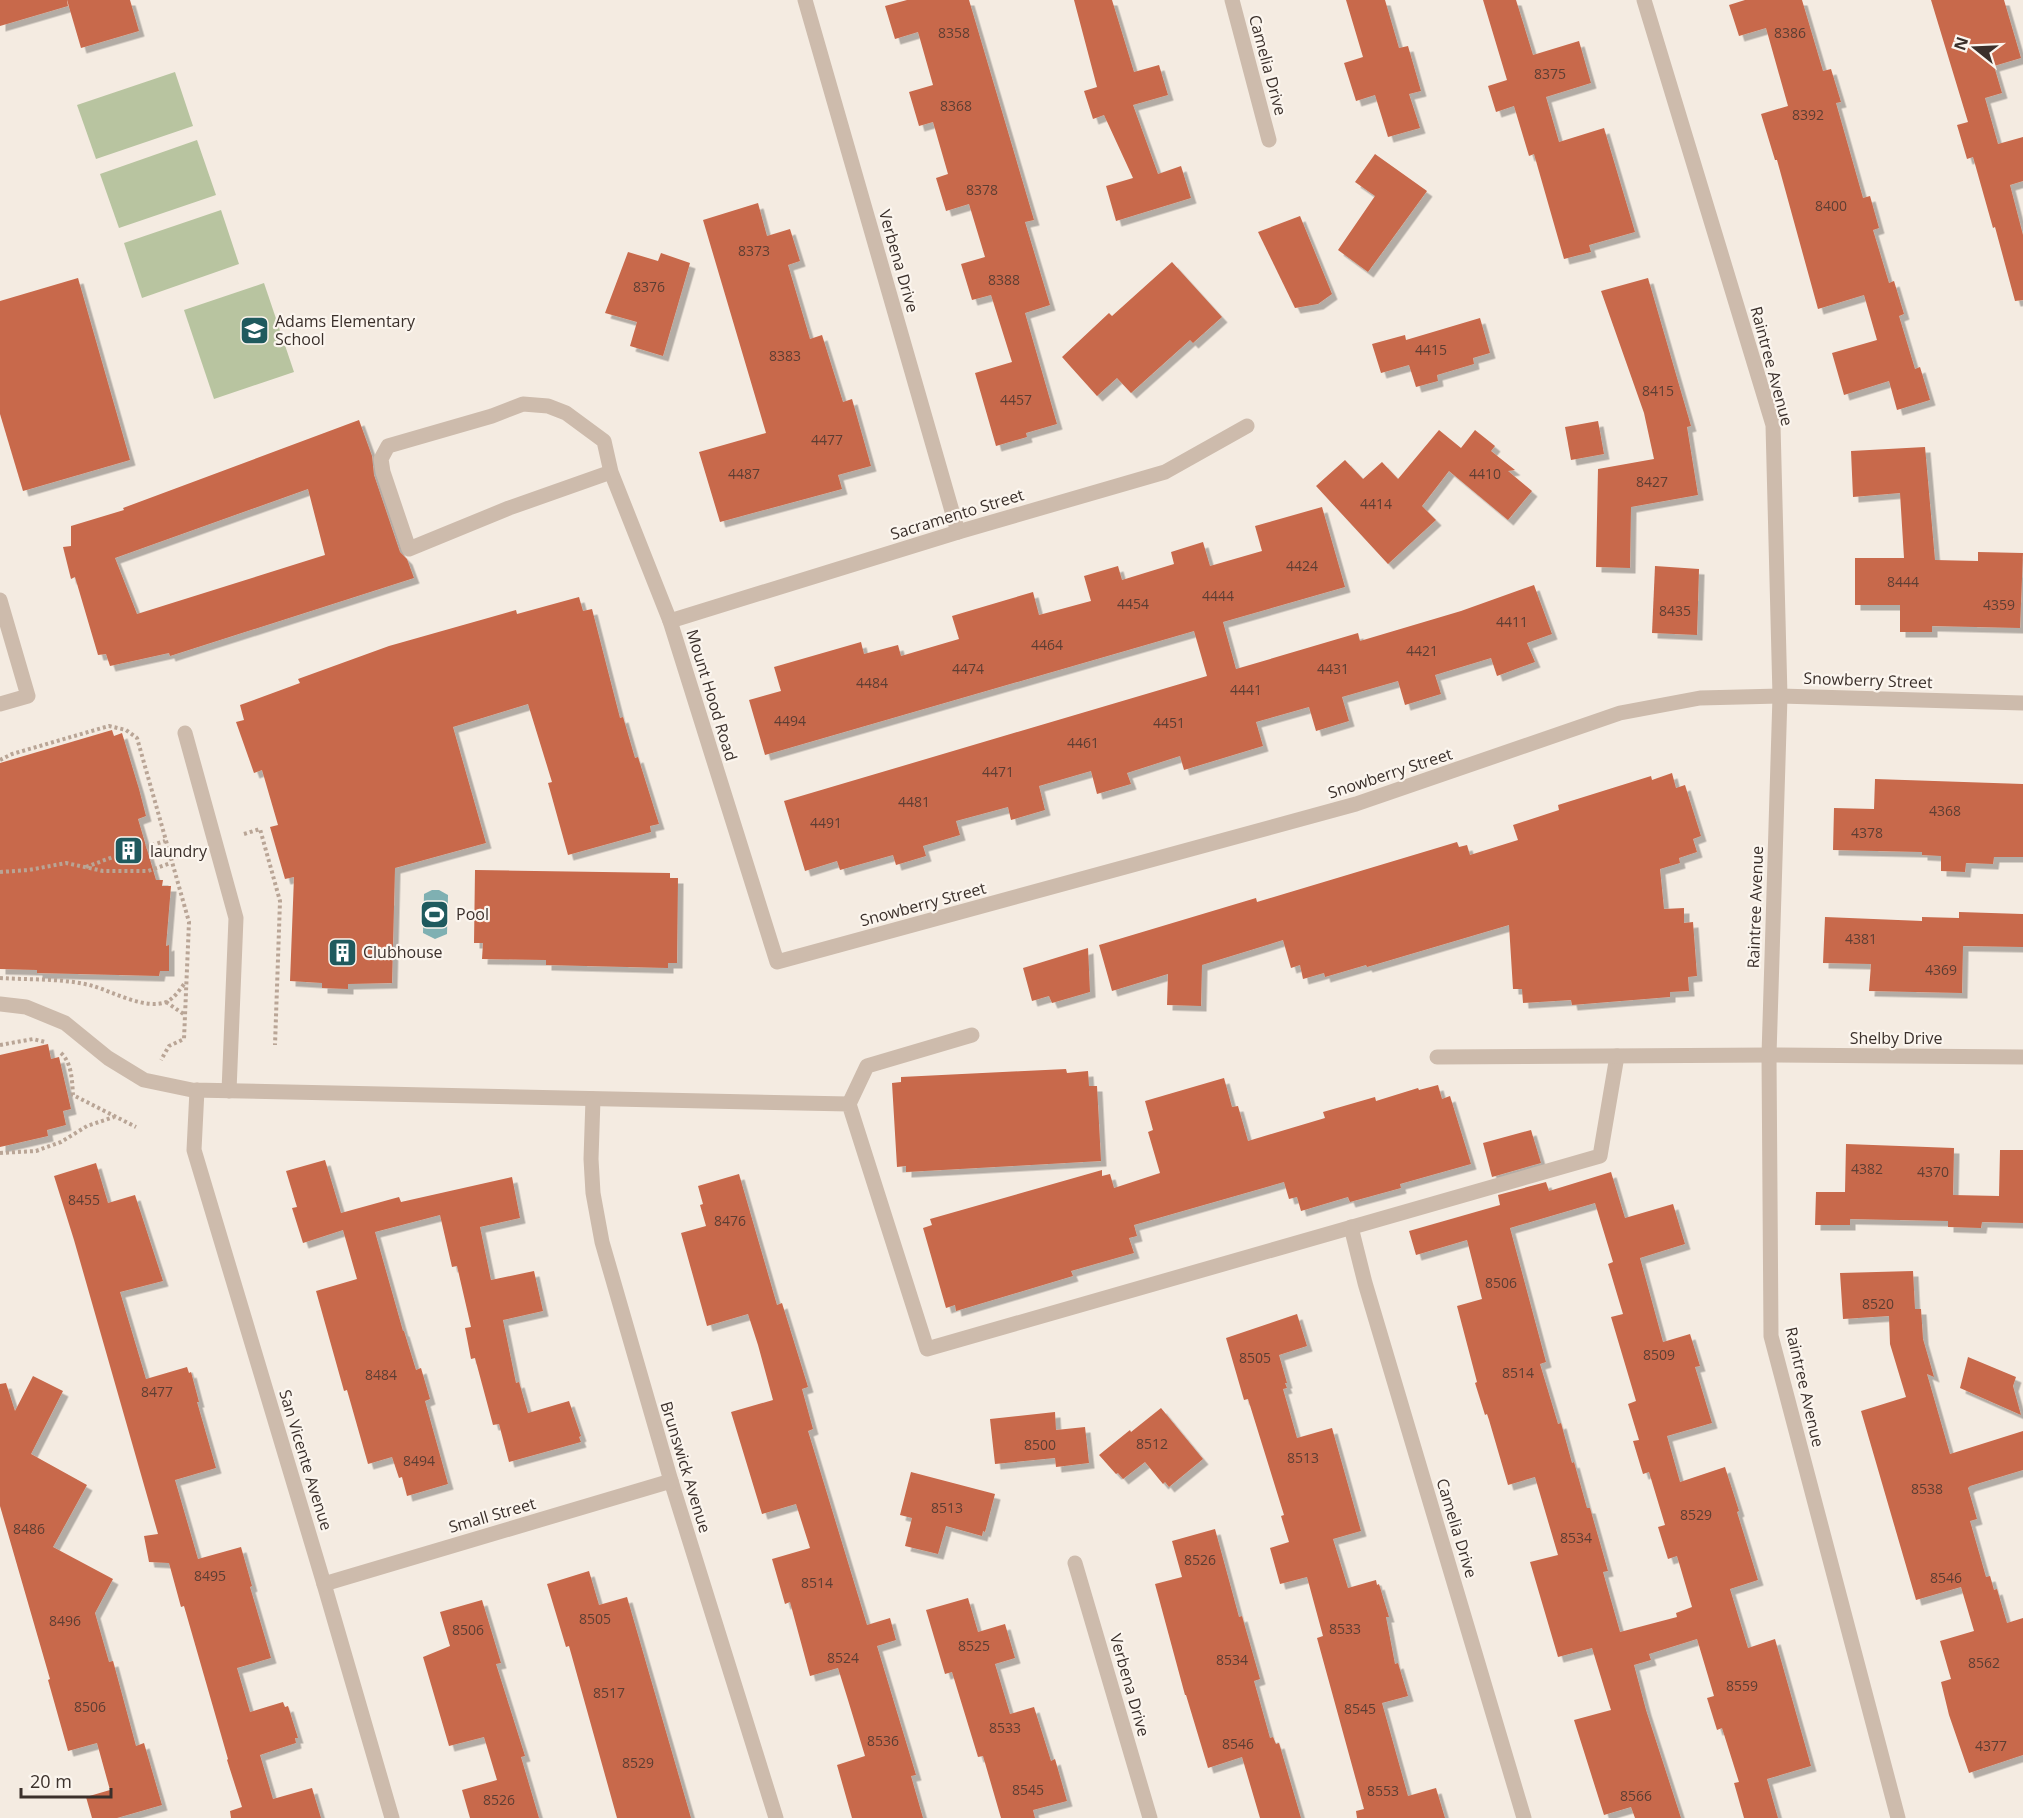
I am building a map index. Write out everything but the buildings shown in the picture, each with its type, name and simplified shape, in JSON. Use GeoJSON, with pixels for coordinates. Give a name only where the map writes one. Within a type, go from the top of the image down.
{"type":"FeatureCollection","features":[{"type":"Feature","properties":{"kind":"street","name":"Verbena Drive"},"geometry":{"type":"LineString","coordinates":[[805,0],[958,532]]}},
{"type":"Feature","properties":{"kind":"street","name":"Camelia Drive"},"geometry":{"type":"LineString","coordinates":[[1232,0],[1269,140]]}},
{"type":"Feature","properties":{"kind":"street","name":"Raintree Avenue"},"geometry":{"type":"LineString","coordinates":[[1644,0],[1773,424],[1780,696],[1769,1055],[1771,1336],[1898,1818]]}},
{"type":"Feature","properties":{"kind":"street","name":"Mount Hood Road"},"geometry":{"type":"LineString","coordinates":[[611,472],[509,508],[409,549],[383,472],[381,459],[388,446],[492,416],[523,404],[548,406],[566,413],[604,441],[611,472],[670,621],[777,962]]}},
{"type":"Feature","properties":{"kind":"street","name":"Sacramento Street"},"geometry":{"type":"LineString","coordinates":[[670,621],[958,532],[1165,472],[1247,426]]}},
{"type":"Feature","properties":{"kind":"street"},"geometry":{"type":"LineString","coordinates":[[0,600],[28,696],[0,704]]}},
{"type":"Feature","properties":{"kind":"street","name":"Snowberry Street"},"geometry":{"type":"LineString","coordinates":[[777,962],[1356,804],[1620,712],[1700,698],[1780,696],[2023,703]]}},
{"type":"Feature","properties":{"kind":"street"},"geometry":{"type":"LineString","coordinates":[[185,733],[236,918],[230,1091]]}},
{"type":"Feature","properties":{"kind":"street"},"geometry":{"type":"LineString","coordinates":[[0,1004],[26,1007],[65,1023],[108,1058],[144,1080],[197,1090],[849,1104]]}},
{"type":"Feature","properties":{"kind":"street"},"geometry":{"type":"LineString","coordinates":[[972,1035],[867,1066],[849,1104],[927,1349],[1600,1156],[1617,1056]]}},
{"type":"Feature","properties":{"kind":"street","name":"Shelby Drive"},"geometry":{"type":"LineString","coordinates":[[1437,1057],[1769,1055],[2023,1057]]}},
{"type":"Feature","properties":{"kind":"street","name":"San Vicente Avenue"},"geometry":{"type":"LineString","coordinates":[[197,1090],[194,1150],[392,1818]]}},
{"type":"Feature","properties":{"kind":"street","name":"Brunswick Avenue"},"geometry":{"type":"LineString","coordinates":[[594,1099],[592,1182],[602,1242],[670,1481],[776,1818]]}},
{"type":"Feature","properties":{"kind":"street","name":"Camelia Drive"},"geometry":{"type":"LineString","coordinates":[[1351,1227],[1365,1283],[1524,1818]]}},
{"type":"Feature","properties":{"kind":"street","name":"Small Street"},"geometry":{"type":"LineString","coordinates":[[324,1584],[670,1481]]}},
{"type":"Feature","properties":{"kind":"street","name":"Verbena Drive"},"geometry":{"type":"LineString","coordinates":[[1075,1563],[1150,1818]]}},
{"type":"Feature","properties":{"kind":"path"},"geometry":{"type":"LineString","coordinates":[[0,760],[12,754],[109,726],[126,730],[137,738],[189,922],[184,1040],[169,1046],[159,1064]]}},
{"type":"Feature","properties":{"kind":"path"},"geometry":{"type":"LineString","coordinates":[[244,834],[260,830],[280,901],[275,1045]]}},
{"type":"Feature","properties":{"kind":"path"},"geometry":{"type":"LineString","coordinates":[[146,847],[165,841]]}},
{"type":"Feature","properties":{"kind":"path"},"geometry":{"type":"LineString","coordinates":[[0,872],[29,870],[66,863],[103,871],[148,871],[198,849]]}},
{"type":"Feature","properties":{"kind":"path"},"geometry":{"type":"LineString","coordinates":[[85,867],[113,857]]}},
{"type":"Feature","properties":{"kind":"path"},"geometry":{"type":"LineString","coordinates":[[0,978],[66,981],[91,985],[151,1004],[166,1002],[186,982]]}},
{"type":"Feature","properties":{"kind":"path"},"geometry":{"type":"LineString","coordinates":[[166,1002],[185,1015]]}},
{"type":"Feature","properties":{"kind":"path"},"geometry":{"type":"LineString","coordinates":[[0,1045],[33,1039],[51,1044]]}},
{"type":"Feature","properties":{"kind":"path"},"geometry":{"type":"LineString","coordinates":[[58,1049],[65,1055],[71,1072],[73,1095],[136,1128]]}},
{"type":"Feature","properties":{"kind":"path"},"geometry":{"type":"LineString","coordinates":[[0,1153],[36,1151],[61,1142],[87,1126],[115,1117]]}},
{"type":"Feature","properties":{"kind":"green space"},"geometry":{"type":"Polygon","coordinates":[[[175,72],[193,126],[96,159],[77,105],[175,72]]]}},
{"type":"Feature","properties":{"kind":"green space"},"geometry":{"type":"Polygon","coordinates":[[[197,140],[216,195],[119,228],[100,174],[197,140]]]}},
{"type":"Feature","properties":{"kind":"green space"},"geometry":{"type":"Polygon","coordinates":[[[221,210],[239,264],[142,298],[124,243],[221,210]]]}},
{"type":"Feature","properties":{"kind":"green space"},"geometry":{"type":"Polygon","coordinates":[[[264,283],[294,372],[214,399],[184,310],[264,283]]]}},
{"type":"Feature","properties":{"kind":"water","name":"Pool"},"geometry":{"type":"Polygon","coordinates":[[[432,890],[439,890],[448,895],[447,934],[435,939],[423,933],[424,894],[432,890]]]}},
{"type":"Feature","properties":{"kind":"place","name":"Adams Elementary School"},"geometry":{"type":"Point","coordinates":[254,330]}},
{"type":"Feature","properties":{"kind":"place","name":"laundry"},"geometry":{"type":"Point","coordinates":[129,851]}},
{"type":"Feature","properties":{"kind":"place","name":"Pool"},"geometry":{"type":"Point","coordinates":[435,914]}},
{"type":"Feature","properties":{"kind":"place","name":"Clubhouse"},"geometry":{"type":"Point","coordinates":[342,952]}}]}
